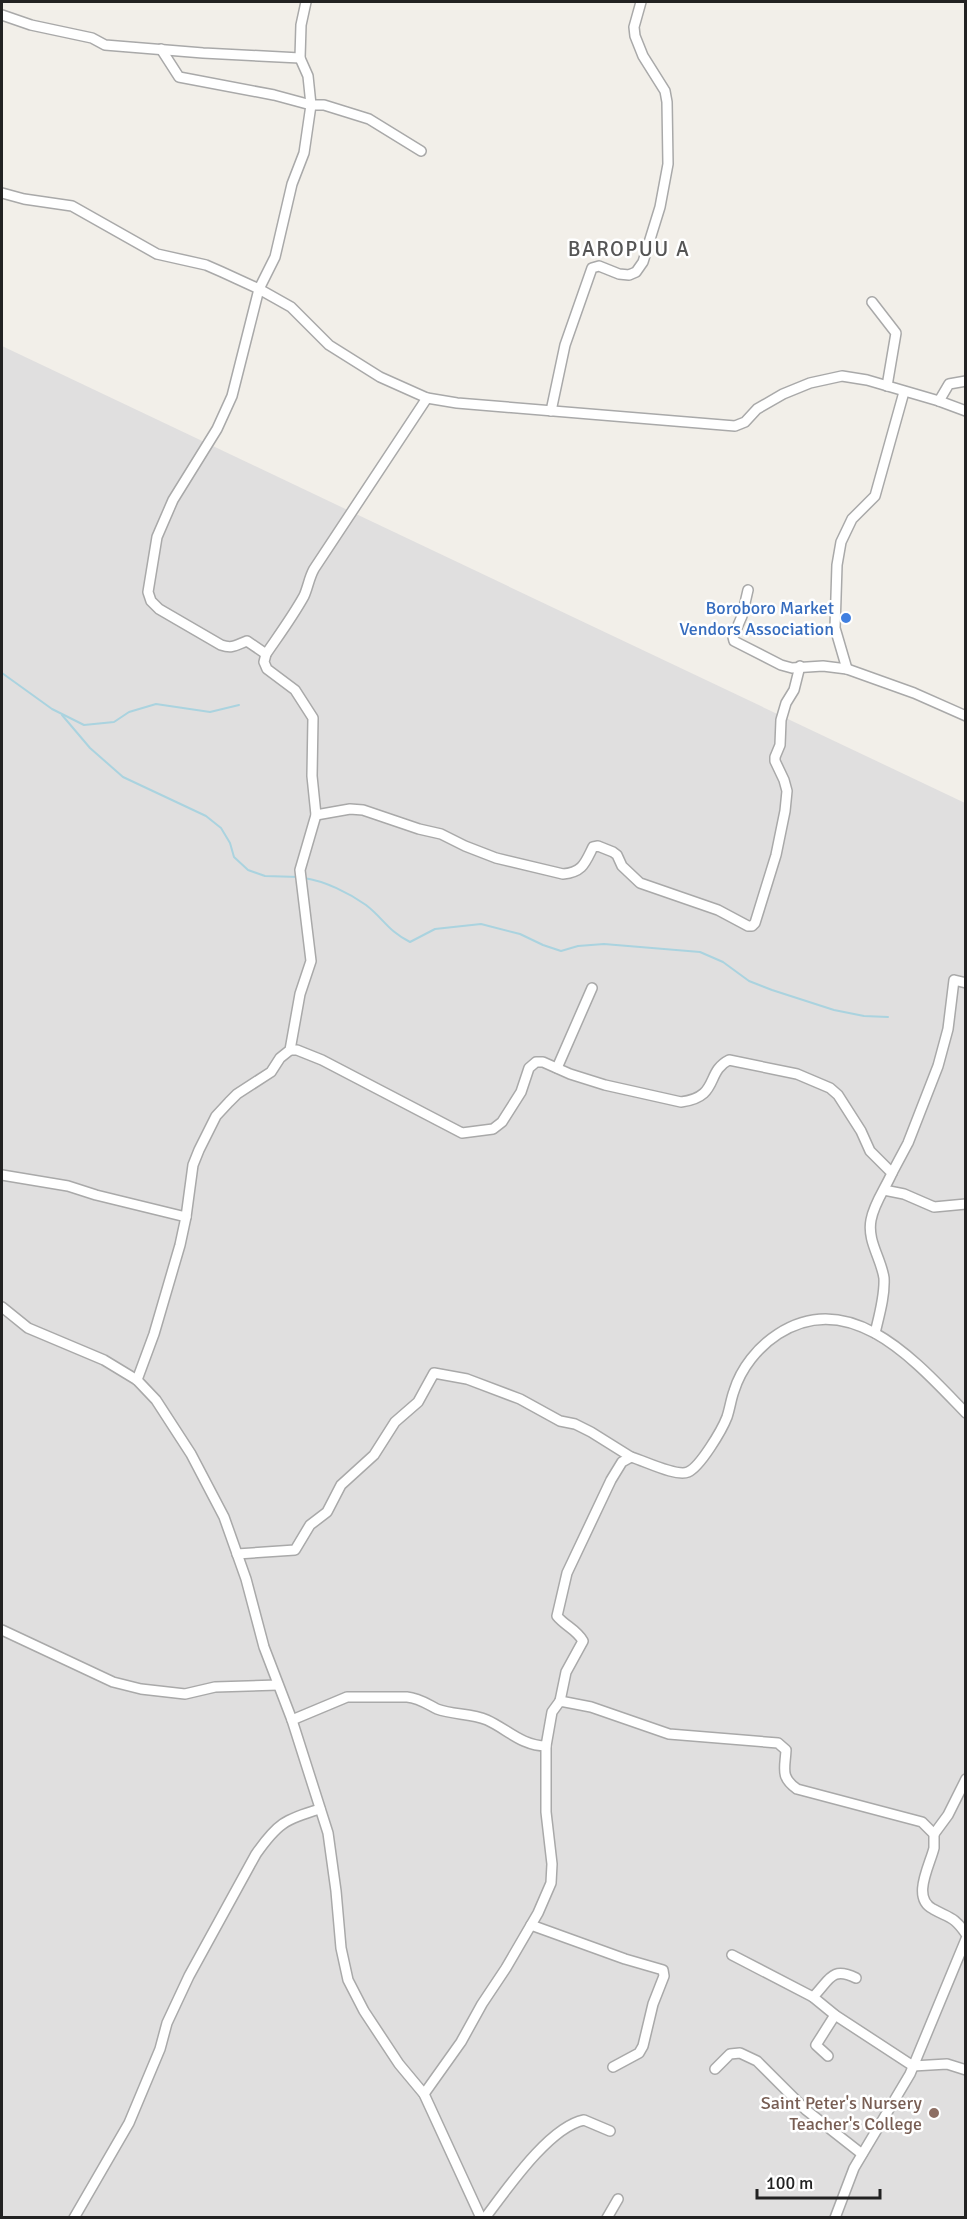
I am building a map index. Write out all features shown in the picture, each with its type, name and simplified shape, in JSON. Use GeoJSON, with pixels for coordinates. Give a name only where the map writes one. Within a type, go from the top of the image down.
{"type":"FeatureCollection","features":[{"type":"Feature","properties":{"kind":"street"},"geometry":{"type":"LineString","coordinates":[[266,654],[247,640],[230,648],[221,645],[159,609],[151,601],[148,592],[157,537],[164,516],[217,429],[232,396],[259,289],[275,257],[292,184],[306,145],[311,105],[308,76],[300,58],[301,25],[306,2]]}},
{"type":"Feature","properties":{"kind":"street"},"geometry":{"type":"LineString","coordinates":[[551,411],[565,345],[592,268],[598,266],[619,274],[629,275],[636,272],[643,262],[660,207],[668,164],[666,91],[646,62],[635,36],[634,27],[641,2]]}},
{"type":"Feature","properties":{"kind":"street"},"geometry":{"type":"LineString","coordinates":[[2,15],[31,25],[81,35],[105,45],[300,58]]}},
{"type":"Feature","properties":{"kind":"street"},"geometry":{"type":"LineString","coordinates":[[161,49],[179,77],[274,94],[369,118],[421,151]]}},
{"type":"Feature","properties":{"kind":"street"},"geometry":{"type":"LineString","coordinates":[[2,193],[24,199],[72,206],[157,254],[206,265],[259,289],[291,307],[329,345],[345,356],[380,377],[426,398],[458,403],[735,426],[745,422],[757,409],[783,394],[810,383],[842,376],[856,377],[966,411]]}},
{"type":"Feature","properties":{"kind":"street"},"geometry":{"type":"LineString","coordinates":[[872,302],[896,333],[887,386]]}},
{"type":"Feature","properties":{"kind":"street"},"geometry":{"type":"LineString","coordinates":[[939,401],[949,384],[966,381]]}},
{"type":"Feature","properties":{"kind":"street"},"geometry":{"type":"LineString","coordinates":[[847,669],[835,628],[837,565],[841,542],[852,519],[875,496],[904,392]]}},
{"type":"Feature","properties":{"kind":"street"},"geometry":{"type":"LineString","coordinates":[[137,1380],[154,1334],[186,1217],[193,1165],[216,1116],[237,1094],[271,1072],[290,1050],[300,994],[311,961],[300,870],[316,815],[312,776],[313,718],[295,690],[267,669],[264,662],[266,654],[302,599],[314,569],[426,398]]}},
{"type":"Feature","properties":{"kind":"street"},"geometry":{"type":"LineString","coordinates":[[748,590],[733,640],[781,665],[792,668],[823,666],[847,669],[904,689],[966,716]]}},
{"type":"Feature","properties":{"kind":"street"},"geometry":{"type":"LineString","coordinates":[[316,815],[350,809],[363,810],[441,834],[496,858],[563,874],[574,873],[582,867],[593,848],[603,847],[617,855],[622,867],[640,883],[718,910],[748,927],[752,926],[771,874],[784,817],[786,791],[775,757],[780,745],[781,720],[786,703],[794,690],[800,666]]}},
{"type":"Feature","properties":{"kind":"street"},"geometry":{"type":"LineString","coordinates":[[875,1333],[884,1277],[870,1231],[874,1208],[908,1143],[938,1066],[948,1029],[954,980],[966,982]]}},
{"type":"Feature","properties":{"kind":"street"},"geometry":{"type":"LineString","coordinates":[[557,1068],[592,988]]}},
{"type":"Feature","properties":{"kind":"street"},"geometry":{"type":"LineString","coordinates":[[290,1050],[297,1050],[322,1060],[462,1132],[493,1129],[502,1122],[521,1092],[529,1068],[536,1062],[543,1062],[605,1085],[681,1102],[692,1100],[708,1090],[719,1068],[729,1060],[797,1074],[830,1088],[838,1095],[861,1131],[870,1151],[892,1173]]}},
{"type":"Feature","properties":{"kind":"street"},"geometry":{"type":"LineString","coordinates":[[2,1175],[68,1186],[186,1217]]}},
{"type":"Feature","properties":{"kind":"street"},"geometry":{"type":"LineString","coordinates":[[884,1190],[904,1194],[934,1207],[966,1204]]}},
{"type":"Feature","properties":{"kind":"street"},"geometry":{"type":"LineString","coordinates":[[2,1307],[28,1328],[104,1360],[137,1380],[156,1400],[191,1454],[224,1517],[264,1647],[292,1720],[328,1833],[341,1948],[348,1980],[364,2011],[399,2064],[424,2094],[483,2217],[537,2152],[558,2132],[584,2120],[610,2132]]}},
{"type":"Feature","properties":{"kind":"street"},"geometry":{"type":"LineString","coordinates":[[237,1554],[294,1550],[310,1525],[327,1512],[341,1485],[374,1455],[395,1422],[418,1402],[434,1373],[467,1379],[520,1399],[560,1420],[591,1432],[631,1457],[671,1472],[685,1474],[694,1469],[722,1427],[741,1374],[764,1343],[785,1329],[818,1318],[853,1323],[875,1333],[910,1358],[935,1380],[966,1413]]}},
{"type":"Feature","properties":{"kind":"street"},"geometry":{"type":"LineString","coordinates":[[424,2094],[461,2042],[531,1925],[552,1876],[546,1812],[546,1746],[552,1712],[560,1701],[566,1672],[584,1641],[574,1629],[562,1623],[557,1616],[567,1573],[611,1480],[622,1462],[631,1457]]}},
{"type":"Feature","properties":{"kind":"street"},"geometry":{"type":"LineString","coordinates":[[2,1630],[113,1682],[141,1689],[185,1694],[215,1687],[278,1685]]}},
{"type":"Feature","properties":{"kind":"street"},"geometry":{"type":"LineString","coordinates":[[292,1720],[347,1697],[407,1697],[415,1698],[438,1709],[488,1720],[522,1741],[546,1746]]}},
{"type":"Feature","properties":{"kind":"street"},"geometry":{"type":"LineString","coordinates":[[560,1701],[591,1707],[669,1734],[778,1743],[786,1750],[787,1782],[797,1789],[922,1822],[934,1834]]}},
{"type":"Feature","properties":{"kind":"street"},"geometry":{"type":"LineString","coordinates":[[966,1779],[948,1815],[934,1834],[934,1848],[922,1889],[924,1902],[932,1909],[953,1918],[966,1934]]}},
{"type":"Feature","properties":{"kind":"street"},"geometry":{"type":"LineString","coordinates":[[74,2217],[129,2123],[184,1985],[256,1854],[277,1826],[297,1815],[320,1809]]}},
{"type":"Feature","properties":{"kind":"street"},"geometry":{"type":"LineString","coordinates":[[531,1925],[625,1959],[663,1970],[664,1976],[653,2004],[643,2046],[639,2053],[613,2067]]}},
{"type":"Feature","properties":{"kind":"street"},"geometry":{"type":"LineString","coordinates":[[835,2217],[854,2168],[913,2066],[966,1939]]}},
{"type":"Feature","properties":{"kind":"street"},"geometry":{"type":"LineString","coordinates":[[732,1955],[813,1997],[835,2015],[913,2066],[946,2064],[966,2070]]}},
{"type":"Feature","properties":{"kind":"street"},"geometry":{"type":"LineString","coordinates":[[813,1997],[834,1973],[841,1971],[856,1978]]}},
{"type":"Feature","properties":{"kind":"street"},"geometry":{"type":"LineString","coordinates":[[828,2056],[816,2045],[835,2015]]}},
{"type":"Feature","properties":{"kind":"street"},"geometry":{"type":"LineString","coordinates":[[715,2069],[730,2054],[740,2053],[757,2061],[806,2110],[862,2154]]}},
{"type":"Feature","properties":{"kind":"street"},"geometry":{"type":"LineString","coordinates":[[607,2217],[618,2199]]}},
{"type":"Feature","properties":{"kind":"shaded area"},"geometry":{"type":"Polygon","coordinates":[[[2,346],[965,803],[965,2217],[2,2217],[2,346]]]}},
{"type":"Feature","properties":{"kind":"waterway"},"geometry":{"type":"LineString","coordinates":[[2,673],[52,709],[84,725],[114,722],[129,712],[156,704],[210,712],[239,705]]}},
{"type":"Feature","properties":{"kind":"waterway"},"geometry":{"type":"LineString","coordinates":[[62,715],[90,748],[123,777],[206,816],[221,828],[230,843],[234,857],[248,870],[265,876],[299,877]]}},
{"type":"Feature","properties":{"kind":"waterway"},"geometry":{"type":"LineString","coordinates":[[304,878],[328,885],[352,896],[372,910],[397,934],[410,942],[435,929],[481,924],[520,934],[561,951],[578,946],[604,944],[700,952],[723,962],[749,981],[772,990],[834,1010],[864,1016],[888,1017]]}},
{"type":"Feature","properties":{"kind":"place","name":"Boroboro Market Vendors Association"},"geometry":{"type":"Point","coordinates":[846,618]}},
{"type":"Feature","properties":{"kind":"place","name":"Saint Peter's Nursery Teacher's College"},"geometry":{"type":"Point","coordinates":[934,2113]}},
{"type":"Feature","properties":{"kind":"district","name":"BAROPUU A"},"geometry":{"type":"Point","coordinates":[629,249]}}]}
